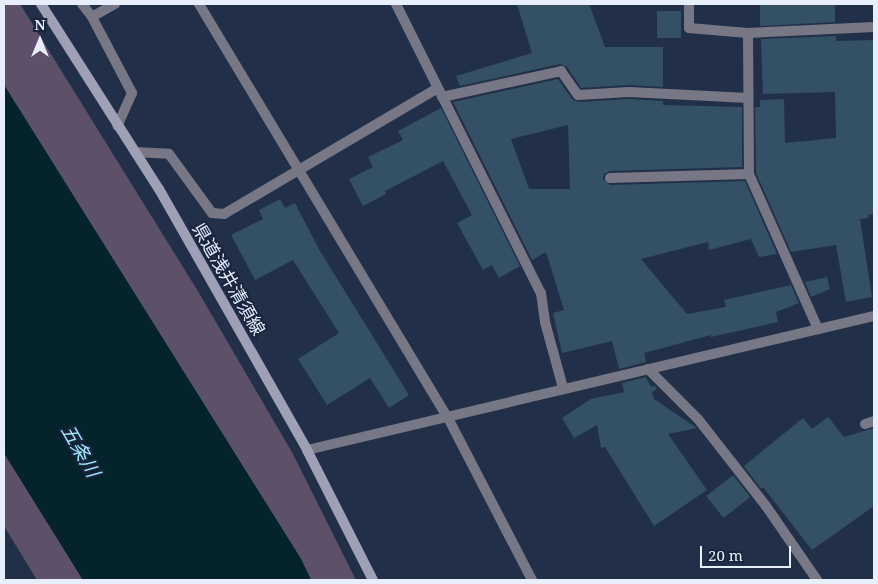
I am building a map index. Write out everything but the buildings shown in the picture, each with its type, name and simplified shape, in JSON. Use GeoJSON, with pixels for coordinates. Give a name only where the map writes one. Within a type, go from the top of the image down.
{"type":"FeatureCollection","features":[{"type":"Feature","properties":{"kind":"main road","name":"県道浅井清須線"},"geometry":{"type":"LineString","coordinates":[[41,4],[164,198],[307,450],[373,580]]}},
{"type":"Feature","properties":{"kind":"street"},"geometry":{"type":"LineString","coordinates":[[82,4],[92,17],[132,93],[117,126]]}},
{"type":"Feature","properties":{"kind":"street"},"geometry":{"type":"LineString","coordinates":[[92,17],[115,4]]}},
{"type":"Feature","properties":{"kind":"street"},"geometry":{"type":"LineString","coordinates":[[199,4],[447,416],[532,580]]}},
{"type":"Feature","properties":{"kind":"street"},"geometry":{"type":"LineString","coordinates":[[396,4],[541,293],[545,322],[563,388]]}},
{"type":"Feature","properties":{"kind":"street"},"geometry":{"type":"LineString","coordinates":[[689,4],[690,28],[748,33],[874,27]]}},
{"type":"Feature","properties":{"kind":"street"},"geometry":{"type":"LineString","coordinates":[[748,33],[749,174],[818,329]]}},
{"type":"Feature","properties":{"kind":"street"},"geometry":{"type":"LineString","coordinates":[[135,152],[169,154],[212,213],[224,214],[440,92],[560,71],[578,95],[628,92],[748,98]]}},
{"type":"Feature","properties":{"kind":"street"},"geometry":{"type":"LineString","coordinates":[[610,178],[749,174]]}},
{"type":"Feature","properties":{"kind":"street"},"geometry":{"type":"LineString","coordinates":[[307,450],[874,316]]}},
{"type":"Feature","properties":{"kind":"street"},"geometry":{"type":"LineString","coordinates":[[648,369],[698,419],[766,506],[817,580]]}},
{"type":"Feature","properties":{"kind":"shaded area"},"geometry":{"type":"Polygon","coordinates":[[[4,4],[20,4],[199,293],[293,454],[356,580],[311,580],[301,559],[4,85],[4,4]]]}},
{"type":"Feature","properties":{"kind":"shaded area"},"geometry":{"type":"Polygon","coordinates":[[[4,453],[83,580],[37,580],[4,526],[4,453]]]}},
{"type":"Feature","properties":{"kind":"water","name":"五条川"},"geometry":{"type":"Polygon","coordinates":[[[4,85],[301,559],[311,580],[83,580],[4,453],[4,85]]]}}]}
